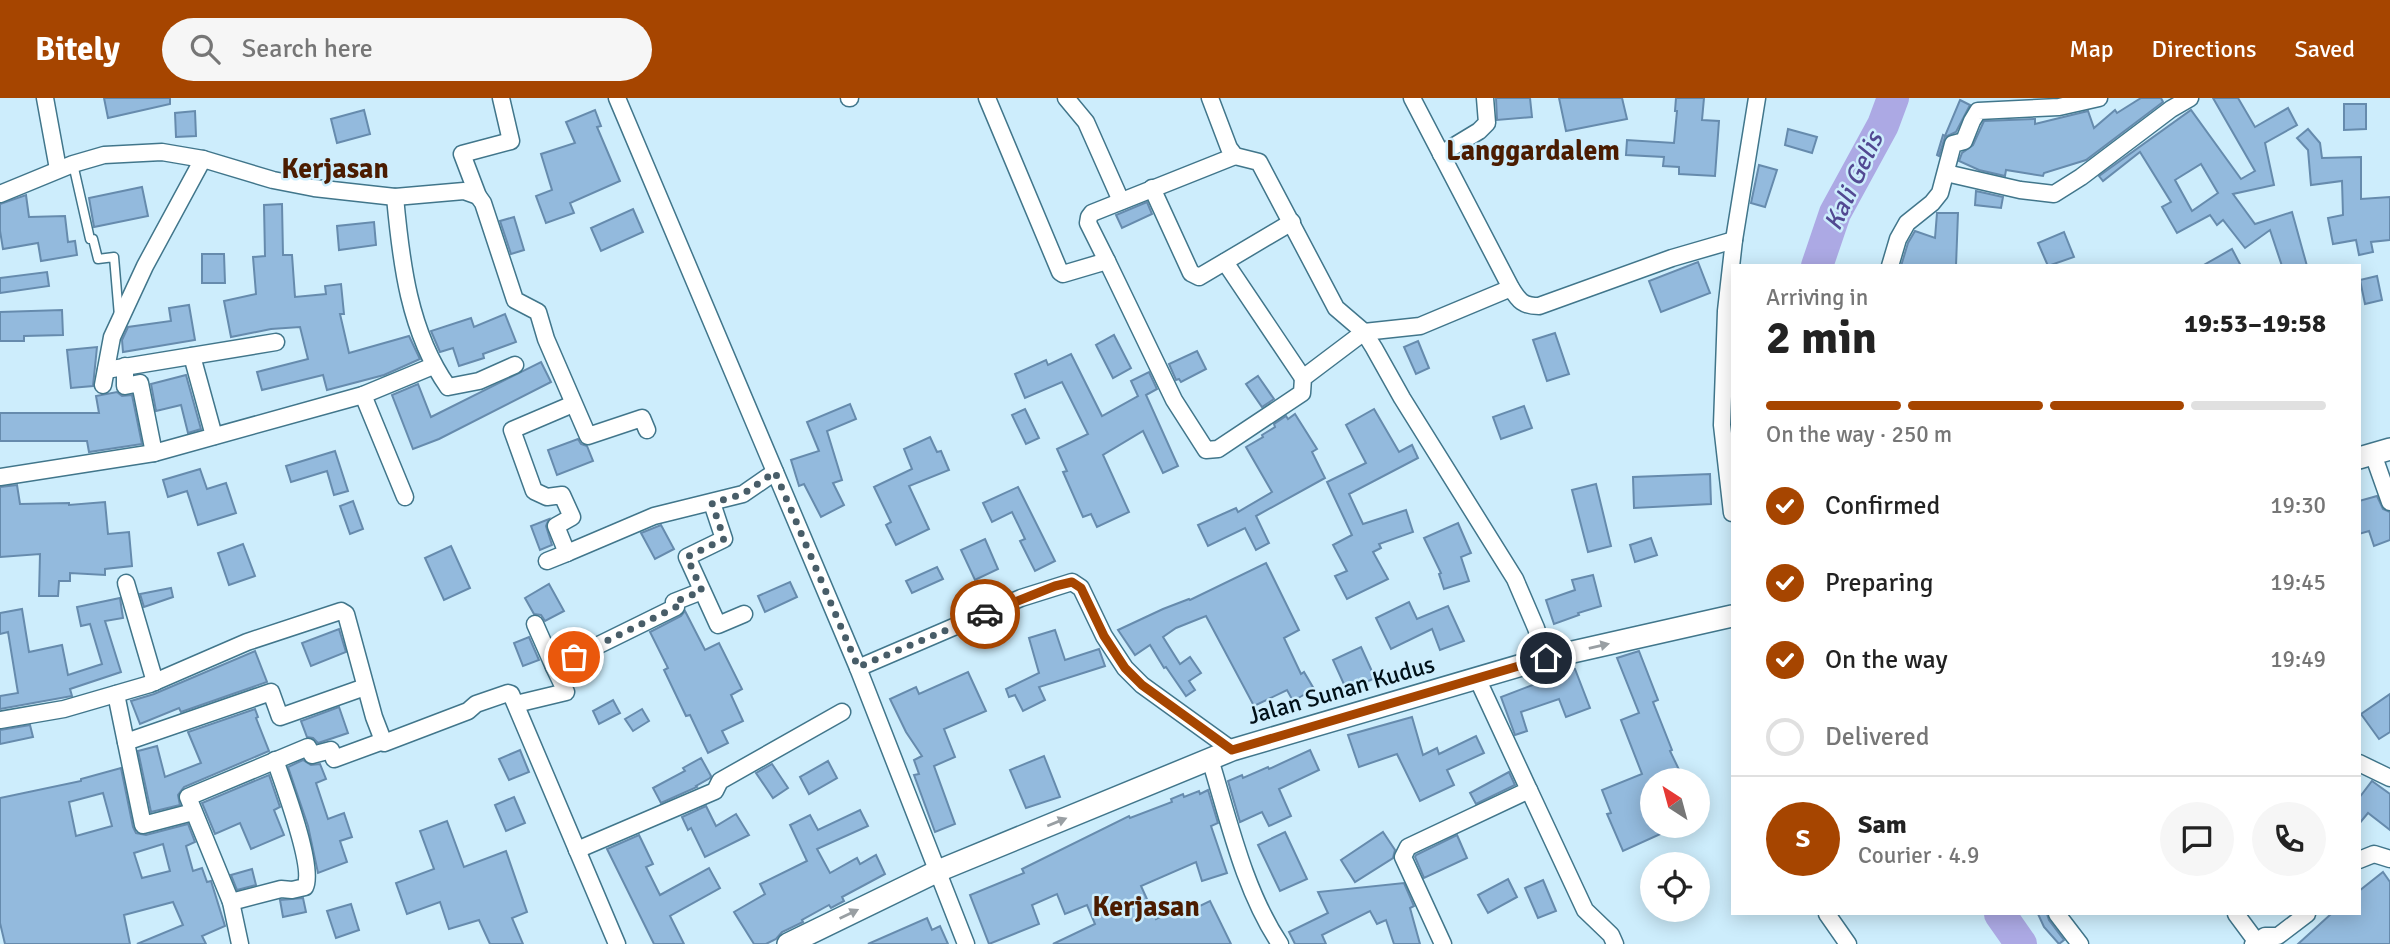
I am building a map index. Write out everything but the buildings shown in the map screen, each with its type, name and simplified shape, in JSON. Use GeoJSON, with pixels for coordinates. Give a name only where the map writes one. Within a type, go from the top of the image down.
{"type":"FeatureCollection","features":[{"type":"Feature","properties":{"kind":"main road","name":"Jalan Sunan Kudus"},"geometry":{"type":"LineString","coordinates":[[788,944],[938,871],[1232,750],[1546,658],[1731,616]]}},
{"type":"Feature","properties":{"kind":"street"},"geometry":{"type":"LineString","coordinates":[[45,98],[66,167]]}},
{"type":"Feature","properties":{"kind":"street"},"geometry":{"type":"LineString","coordinates":[[501,98],[511,141],[463,154],[483,203],[515,300],[538,312],[546,340],[588,436],[642,418],[647,430]]}},
{"type":"Feature","properties":{"kind":"street"},"geometry":{"type":"LineString","coordinates":[[617,98],[858,667],[966,944]]}},
{"type":"Feature","properties":{"kind":"street"},"geometry":{"type":"LineString","coordinates":[[987,98],[1060,272],[1072,273],[1107,261]]}},
{"type":"Feature","properties":{"kind":"street"},"geometry":{"type":"LineString","coordinates":[[1066,98],[1086,122],[1121,201]]}},
{"type":"Feature","properties":{"kind":"street"},"geometry":{"type":"LineString","coordinates":[[1210,98],[1235,156]]}},
{"type":"Feature","properties":{"kind":"street"},"geometry":{"type":"LineString","coordinates":[[1412,98],[1511,288],[1518,300],[1527,306],[1539,306],[1672,258],[1734,240]]}},
{"type":"Feature","properties":{"kind":"street"},"geometry":{"type":"LineString","coordinates":[[1441,154],[1479,131],[1487,123],[1485,98]]}},
{"type":"Feature","properties":{"kind":"street"},"geometry":{"type":"LineString","coordinates":[[1731,264],[1757,98]]}},
{"type":"Feature","properties":{"kind":"street"},"geometry":{"type":"LineString","coordinates":[[1891,264],[1898,239],[1907,223],[1940,193],[1953,144],[1964,141],[1978,111],[2042,103],[2059,107],[2099,98]]}},
{"type":"Feature","properties":{"kind":"street"},"geometry":{"type":"LineString","coordinates":[[1946,173],[2012,189],[2054,194],[2081,177],[2169,103],[2190,98]]}},
{"type":"Feature","properties":{"kind":"street"},"geometry":{"type":"LineString","coordinates":[[0,194],[66,167],[104,155],[162,152],[203,159],[293,184],[396,197],[464,191],[478,196]]}},
{"type":"Feature","properties":{"kind":"street"},"geometry":{"type":"LineString","coordinates":[[1225,262],[1303,378],[1301,393],[1218,449],[1206,450],[1174,400],[1088,223],[1089,217],[1152,188],[1235,156],[1259,162],[1336,308],[1364,332],[1515,579],[1546,658]]}},
{"type":"Feature","properties":{"kind":"street"},"geometry":{"type":"LineString","coordinates":[[203,159],[145,267],[112,337],[105,377],[125,366],[276,342]]}},
{"type":"Feature","properties":{"kind":"street"},"geometry":{"type":"LineString","coordinates":[[1152,188],[1191,273],[1199,277],[1292,222]]}},
{"type":"Feature","properties":{"kind":"street"},"geometry":{"type":"LineString","coordinates":[[396,197],[405,284],[433,366],[448,387],[479,381],[514,365]]}},
{"type":"Feature","properties":{"kind":"street"},"geometry":{"type":"LineString","coordinates":[[1731,267],[1726,311],[1722,425],[1731,504]]}},
{"type":"Feature","properties":{"kind":"street"},"geometry":{"type":"LineString","coordinates":[[1303,378],[1364,332],[1419,326],[1511,288]]}},
{"type":"Feature","properties":{"kind":"street"},"geometry":{"type":"LineString","coordinates":[[192,356],[214,436]]}},
{"type":"Feature","properties":{"kind":"street"},"geometry":{"type":"LineString","coordinates":[[125,366],[125,386],[140,383],[154,453]]}},
{"type":"Feature","properties":{"kind":"street"},"geometry":{"type":"LineString","coordinates":[[0,477],[154,453],[363,395],[433,366]]}},
{"type":"Feature","properties":{"kind":"street"},"geometry":{"type":"LineString","coordinates":[[363,395],[405,497]]}},
{"type":"Feature","properties":{"kind":"street"},"geometry":{"type":"LineString","coordinates":[[567,552],[556,526],[572,517],[562,495],[547,497],[534,491],[512,430],[573,404]]}},
{"type":"Feature","properties":{"kind":"street"},"geometry":{"type":"LineString","coordinates":[[2374,453],[2390,502]]}},
{"type":"Feature","properties":{"kind":"street"},"geometry":{"type":"LineString","coordinates":[[547,561],[654,516],[743,494],[775,472]]}},
{"type":"Feature","properties":{"kind":"street"},"geometry":{"type":"LineString","coordinates":[[712,503],[724,539],[687,557],[718,625],[744,614]]}},
{"type":"Feature","properties":{"kind":"street"},"geometry":{"type":"LineString","coordinates":[[858,667],[1021,598],[1072,582],[1081,588],[1104,636],[1125,668],[1142,685],[1232,750]]}},
{"type":"Feature","properties":{"kind":"street"},"geometry":{"type":"LineString","coordinates":[[126,583],[155,682]]}},
{"type":"Feature","properties":{"kind":"street"},"geometry":{"type":"LineString","coordinates":[[554,667],[676,607],[674,602],[702,591]]}},
{"type":"Feature","properties":{"kind":"street"},"geometry":{"type":"LineString","coordinates":[[0,720],[64,709],[155,682],[247,642],[341,611],[346,614],[365,687],[383,741]]}},
{"type":"Feature","properties":{"kind":"street"},"geometry":{"type":"LineString","coordinates":[[516,704],[566,692],[535,624]]}},
{"type":"Feature","properties":{"kind":"street"},"geometry":{"type":"LineString","coordinates":[[1477,678],[1585,910],[1611,935],[1615,944]]}},
{"type":"Feature","properties":{"kind":"street"},"geometry":{"type":"LineString","coordinates":[[126,742],[271,692],[280,717],[365,687]]}},
{"type":"Feature","properties":{"kind":"street"},"geometry":{"type":"LineString","coordinates":[[240,944],[231,902],[188,797],[308,747],[312,755],[331,750],[334,759],[383,741],[386,743],[508,693],[516,704],[617,944]]}},
{"type":"Feature","properties":{"kind":"street"},"geometry":{"type":"LineString","coordinates":[[116,694],[143,825],[193,812]]}},
{"type":"Feature","properties":{"kind":"street"},"geometry":{"type":"LineString","coordinates":[[577,850],[715,791],[720,781],[842,712]]}},
{"type":"Feature","properties":{"kind":"street"},"geometry":{"type":"LineString","coordinates":[[1210,759],[1244,869],[1280,944]]}},
{"type":"Feature","properties":{"kind":"street"},"geometry":{"type":"LineString","coordinates":[[231,902],[281,889],[305,887],[308,881],[305,858],[275,760]]}},
{"type":"Feature","properties":{"kind":"street"},"geometry":{"type":"LineString","coordinates":[[2361,764],[2390,778]]}},
{"type":"Feature","properties":{"kind":"street"},"geometry":{"type":"LineString","coordinates":[[1443,944],[1403,857],[1409,847],[1530,790]]}},
{"type":"Feature","properties":{"kind":"street"},"geometry":{"type":"LineString","coordinates":[[2361,859],[2374,854],[2390,859]]}},
{"type":"Feature","properties":{"kind":"street"},"geometry":{"type":"LineString","coordinates":[[1828,915],[1848,944]]}},
{"type":"Feature","properties":{"kind":"street"},"geometry":{"type":"LineString","coordinates":[[2058,915],[2080,944]]}},
{"type":"Feature","properties":{"kind":"street"},"geometry":{"type":"LineString","coordinates":[[2237,915],[2255,942],[2265,936],[2278,936],[2306,915]]}},
{"type":"Feature","properties":{"kind":"lane"},"geometry":{"type":"LineString","coordinates":[[66,167],[98,259],[114,257],[119,323]]}},
{"type":"Feature","properties":{"kind":"waterway","name":"Kali Gelis"},"geometry":{"type":"LineString","coordinates":[[1818,264],[1835,213],[1883,125],[1893,98]]}},
{"type":"Feature","properties":{"kind":"waterway","name":"Kali Gelis"},"geometry":{"type":"LineString","coordinates":[[2001,915],[2021,944]]}},
{"type":"Feature","properties":{"kind":"way so far"},"geometry":{"type":"LineString","coordinates":[[574,657],[676,607],[674,602],[702,591],[687,557],[724,539],[712,503],[743,494],[775,472],[858,667],[985,614]]}},
{"type":"Feature","properties":{"kind":"district","name":"Langgardalem"},"geometry":{"type":"Point","coordinates":[1533,150]}},
{"type":"Feature","properties":{"kind":"district","name":"Kerjasan"},"geometry":{"type":"Point","coordinates":[335,168]}},
{"type":"Feature","properties":{"kind":"district","name":"Kerjasan"},"geometry":{"type":"Point","coordinates":[1146,906]}},
{"type":"Feature","properties":{"kind":"route"},"geometry":{"type":"LineString","coordinates":[[985,614],[1021,598],[1072,582],[1081,588],[1104,636],[1125,668],[1142,685],[1232,750],[1546,658]]}}]}
